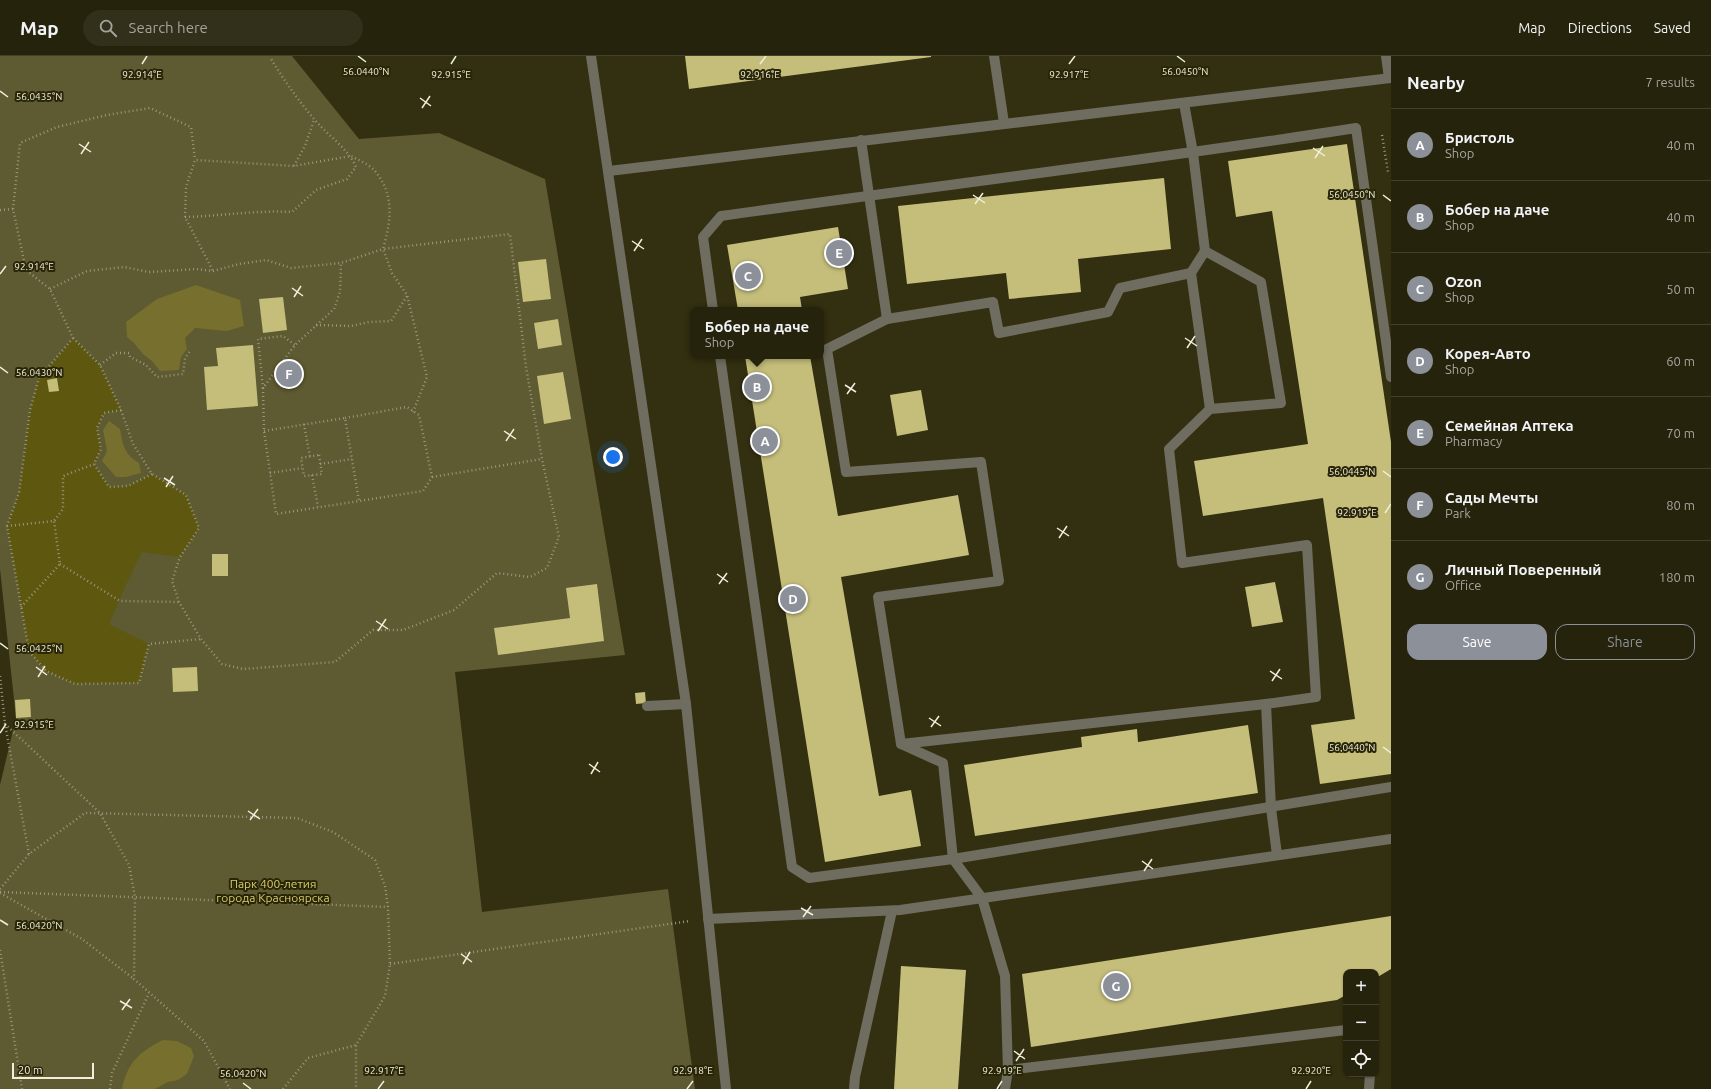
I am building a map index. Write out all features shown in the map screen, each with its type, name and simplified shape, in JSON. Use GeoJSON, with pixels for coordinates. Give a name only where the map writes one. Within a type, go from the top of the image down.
{"type":"FeatureCollection","features":[{"type":"Feature","properties":{"kind":"lane"},"geometry":{"type":"LineString","coordinates":[[591,56],[686,704],[726,1089]]}},
{"type":"Feature","properties":{"kind":"lane"},"geometry":{"type":"LineString","coordinates":[[994,56],[1004,123]]}},
{"type":"Feature","properties":{"kind":"lane"},"geometry":{"type":"LineString","coordinates":[[609,171],[1390,78],[1386,56]]}},
{"type":"Feature","properties":{"kind":"lane"},"geometry":{"type":"LineString","coordinates":[[1184,103],[1193,153],[1205,251],[1191,273],[1210,409]]}},
{"type":"Feature","properties":{"kind":"lane"},"geometry":{"type":"LineString","coordinates":[[713,307],[703,237],[721,216],[1193,153],[1356,128],[1391,377]]}},
{"type":"Feature","properties":{"kind":"lane"},"geometry":{"type":"LineString","coordinates":[[861,140],[887,319]]}},
{"type":"Feature","properties":{"kind":"lane"},"geometry":{"type":"LineString","coordinates":[[901,744],[1266,704],[1316,697],[1307,545],[1182,563],[1169,450],[1210,409],[1281,403],[1261,282],[1205,251]]}},
{"type":"Feature","properties":{"kind":"lane"},"geometry":{"type":"LineString","coordinates":[[901,744],[878,597],[999,580],[981,462],[846,472],[827,349],[887,319],[993,302],[999,333],[1108,312],[1120,288],[1191,273]]}},
{"type":"Feature","properties":{"kind":"lane"},"geometry":{"type":"LineString","coordinates":[[720,359],[792,867],[808,878],[953,859],[1391,787]]}},
{"type":"Feature","properties":{"kind":"lane"},"geometry":{"type":"LineString","coordinates":[[647,706],[686,704]]}},
{"type":"Feature","properties":{"kind":"lane"},"geometry":{"type":"LineString","coordinates":[[1266,704],[1270,808],[1277,855]]}},
{"type":"Feature","properties":{"kind":"lane"},"geometry":{"type":"LineString","coordinates":[[901,744],[943,764],[953,859],[982,898],[1005,976],[1008,1070],[1006,1089]]}},
{"type":"Feature","properties":{"kind":"lane"},"geometry":{"type":"LineString","coordinates":[[708,919],[892,911],[1391,839]]}},
{"type":"Feature","properties":{"kind":"lane"},"geometry":{"type":"LineString","coordinates":[[854,1089],[855,1077],[892,911]]}},
{"type":"Feature","properties":{"kind":"lane"},"geometry":{"type":"LineString","coordinates":[[1008,1070],[1343,1030]]}},
{"type":"Feature","properties":{"kind":"lane"},"geometry":{"type":"LineString","coordinates":[[1369,1089],[1370,1077]]}},
{"type":"Feature","properties":{"kind":"path"},"geometry":{"type":"LineString","coordinates":[[271,59],[285,82],[314,120],[351,156],[374,170],[390,196],[389,228],[383,249],[392,272],[407,295],[427,378],[414,412]]}},
{"type":"Feature","properties":{"kind":"path"},"geometry":{"type":"LineString","coordinates":[[50,289],[87,271],[124,267],[150,272],[196,269],[213,271],[239,264],[266,260],[292,268],[341,264],[383,249],[510,234],[526,367],[542,459],[560,537],[547,568],[530,577],[497,573],[454,610],[403,630],[373,630],[335,662],[242,669],[222,664],[201,639],[179,602],[172,581],[180,557],[199,528],[186,495],[152,474],[133,444],[121,410],[100,365],[74,338],[50,289],[26,270],[13,209],[20,142],[57,127],[150,108],[191,127],[195,160],[186,187],[185,217],[213,271]]}},
{"type":"Feature","properties":{"kind":"path"},"geometry":{"type":"LineString","coordinates":[[294,166],[305,146],[314,120]]}},
{"type":"Feature","properties":{"kind":"path"},"geometry":{"type":"LineString","coordinates":[[1382,135],[1388,172]]}},
{"type":"Feature","properties":{"kind":"path"},"geometry":{"type":"LineString","coordinates":[[195,160],[294,166],[351,156]]}},
{"type":"Feature","properties":{"kind":"path"},"geometry":{"type":"LineString","coordinates":[[185,217],[226,216],[263,211],[292,212],[316,190],[347,179],[356,167],[351,156]]}},
{"type":"Feature","properties":{"kind":"path"},"geometry":{"type":"LineString","coordinates":[[0,210],[13,209]]}},
{"type":"Feature","properties":{"kind":"path"},"geometry":{"type":"LineString","coordinates":[[264,388],[295,345],[334,309],[340,292],[341,264]]}},
{"type":"Feature","properties":{"kind":"path"},"geometry":{"type":"LineString","coordinates":[[316,325],[352,326],[369,322],[391,321],[407,295]]}},
{"type":"Feature","properties":{"kind":"path"},"geometry":{"type":"LineString","coordinates":[[264,431],[407,407],[420,415],[432,477],[423,491],[276,514],[264,431],[264,388],[258,339],[283,336],[295,345]]}},
{"type":"Feature","properties":{"kind":"path"},"geometry":{"type":"LineString","coordinates":[[74,338],[39,378],[30,410],[19,493],[7,526],[29,651],[46,671],[75,684],[139,683],[149,644],[201,639]]}},
{"type":"Feature","properties":{"kind":"path"},"geometry":{"type":"LineString","coordinates":[[100,365],[116,353],[129,353],[130,357],[146,365],[157,377],[183,374],[185,358],[191,350]]}},
{"type":"Feature","properties":{"kind":"path"},"geometry":{"type":"LineString","coordinates":[[21,608],[60,564],[54,521],[63,509],[63,476],[94,464],[101,450],[96,428],[104,413],[121,410]]}},
{"type":"Feature","properties":{"kind":"path"},"geometry":{"type":"LineString","coordinates":[[345,418],[359,501]]}},
{"type":"Feature","properties":{"kind":"path"},"geometry":{"type":"LineString","coordinates":[[304,424],[310,457]]}},
{"type":"Feature","properties":{"kind":"path"},"geometry":{"type":"LineString","coordinates":[[319,455],[322,474],[304,476],[301,458],[310,457],[319,455]]}},
{"type":"Feature","properties":{"kind":"path"},"geometry":{"type":"LineString","coordinates":[[320,464],[352,459]]}},
{"type":"Feature","properties":{"kind":"path"},"geometry":{"type":"LineString","coordinates":[[432,477],[542,459]]}},
{"type":"Feature","properties":{"kind":"path"},"geometry":{"type":"LineString","coordinates":[[94,464],[109,487],[128,486],[152,474]]}},
{"type":"Feature","properties":{"kind":"path"},"geometry":{"type":"LineString","coordinates":[[270,473],[302,468]]}},
{"type":"Feature","properties":{"kind":"path"},"geometry":{"type":"LineString","coordinates":[[312,475],[318,507]]}},
{"type":"Feature","properties":{"kind":"path"},"geometry":{"type":"LineString","coordinates":[[7,526],[54,521]]}},
{"type":"Feature","properties":{"kind":"path"},"geometry":{"type":"LineString","coordinates":[[60,564],[120,601],[179,602]]}},
{"type":"Feature","properties":{"kind":"path"},"geometry":{"type":"LineString","coordinates":[[0,676],[5,724],[29,854]]}},
{"type":"Feature","properties":{"kind":"path"},"geometry":{"type":"LineString","coordinates":[[5,724],[100,813],[129,865],[135,897],[134,979]]}},
{"type":"Feature","properties":{"kind":"path"},"geometry":{"type":"LineString","coordinates":[[0,892],[29,854],[85,812],[297,818],[333,832],[375,860],[385,886],[388,906],[390,964],[385,996],[356,1045],[356,1089]]}},
{"type":"Feature","properties":{"kind":"path"},"geometry":{"type":"LineString","coordinates":[[0,892],[388,906]]}},
{"type":"Feature","properties":{"kind":"path"},"geometry":{"type":"LineString","coordinates":[[0,892],[82,939],[134,979],[204,1042],[230,1089]]}},
{"type":"Feature","properties":{"kind":"path"},"geometry":{"type":"LineString","coordinates":[[390,964],[708,919]]}},
{"type":"Feature","properties":{"kind":"path"},"geometry":{"type":"LineString","coordinates":[[0,950],[22,1089]]}},
{"type":"Feature","properties":{"kind":"path"},"geometry":{"type":"LineString","coordinates":[[110,1089],[112,1073],[149,993]]}},
{"type":"Feature","properties":{"kind":"path"},"geometry":{"type":"LineString","coordinates":[[283,1089],[308,1058],[356,1045]]}},
{"type":"Feature","properties":{"kind":"green space","name":"Парк 400-летия города Красноярска"},"geometry":{"type":"Polygon","coordinates":[[[0,56],[292,56],[359,139],[439,133],[545,179],[625,655],[455,672],[482,912],[668,889],[695,1089],[0,1089],[0,785],[16,718],[0,569],[0,56]]]}},
{"type":"Feature","properties":{"kind":"shaded area"},"geometry":{"type":"Polygon","coordinates":[[[196,285],[240,300],[244,326],[227,331],[195,328],[185,338],[187,349],[181,357],[179,370],[160,371],[152,361],[127,337],[126,322],[157,299],[196,285]]]}},
{"type":"Feature","properties":{"kind":"shaded area"},"geometry":{"type":"Polygon","coordinates":[[[73,338],[100,365],[121,410],[104,413],[97,428],[101,449],[94,464],[109,487],[128,486],[152,474],[186,495],[199,528],[180,557],[142,552],[109,624],[149,644],[139,683],[75,684],[46,671],[29,651],[7,526],[19,493],[30,410],[39,378],[73,338]]]}},
{"type":"Feature","properties":{"kind":"shaded area"},"geometry":{"type":"Polygon","coordinates":[[[109,421],[120,429],[125,449],[134,460],[139,463],[141,473],[126,477],[116,477],[102,461],[107,451],[103,430],[109,421]]]}},
{"type":"Feature","properties":{"kind":"shaded area"},"geometry":{"type":"Polygon","coordinates":[[[163,1040],[177,1041],[191,1048],[194,1056],[187,1074],[178,1080],[168,1082],[155,1089],[122,1089],[127,1072],[141,1053],[163,1040]]]}},
{"type":"Feature","properties":{"kind":"building"},"geometry":{"type":"Polygon","coordinates":[[[685,56],[931,56],[931,57],[689,89],[685,56]]]}},
{"type":"Feature","properties":{"kind":"building"},"geometry":{"type":"Polygon","coordinates":[[[1347,144],[1391,442],[1391,774],[1320,784],[1311,725],[1355,719],[1323,498],[1203,516],[1194,461],[1308,444],[1272,211],[1236,217],[1228,161],[1347,144]]]}},
{"type":"Feature","properties":{"kind":"building"},"geometry":{"type":"Polygon","coordinates":[[[1164,178],[1171,249],[1078,259],[1081,292],[1009,299],[1006,273],[907,284],[898,206],[1164,178]]]}},
{"type":"Feature","properties":{"kind":"building"},"geometry":{"type":"Polygon","coordinates":[[[838,227],[848,289],[800,297],[802,307],[737,307],[727,245],[838,227]]]}},
{"type":"Feature","properties":{"kind":"building"},"geometry":{"type":"Polygon","coordinates":[[[546,259],[551,299],[523,302],[518,262],[546,259]]]}},
{"type":"Feature","properties":{"kind":"building"},"geometry":{"type":"Polygon","coordinates":[[[283,297],[287,330],[263,333],[259,299],[283,297]]]}},
{"type":"Feature","properties":{"kind":"building"},"geometry":{"type":"Polygon","coordinates":[[[558,319],[562,345],[538,349],[534,323],[558,319]]]}},
{"type":"Feature","properties":{"kind":"building"},"geometry":{"type":"Polygon","coordinates":[[[253,345],[258,406],[207,410],[204,367],[218,366],[216,348],[253,345]]]}},
{"type":"Feature","properties":{"kind":"building"},"geometry":{"type":"Polygon","coordinates":[[[745,359],[811,359],[838,516],[958,495],[969,555],[841,577],[879,796],[911,790],[921,846],[825,862],[745,359]]]}},
{"type":"Feature","properties":{"kind":"building"},"geometry":{"type":"Polygon","coordinates":[[[563,372],[571,419],[544,424],[537,376],[563,372]]]}},
{"type":"Feature","properties":{"kind":"building"},"geometry":{"type":"Polygon","coordinates":[[[57,378],[59,391],[49,392],[47,380],[57,378]]]}},
{"type":"Feature","properties":{"kind":"building"},"geometry":{"type":"Polygon","coordinates":[[[921,390],[928,430],[897,436],[890,395],[921,390]]]}},
{"type":"Feature","properties":{"kind":"building"},"geometry":{"type":"Polygon","coordinates":[[[212,554],[228,554],[228,576],[212,576],[212,554]]]}},
{"type":"Feature","properties":{"kind":"building"},"geometry":{"type":"Polygon","coordinates":[[[1275,582],[1283,622],[1252,627],[1245,587],[1275,582]]]}},
{"type":"Feature","properties":{"kind":"building"},"geometry":{"type":"Polygon","coordinates":[[[597,584],[604,641],[498,655],[494,628],[570,618],[566,588],[597,584]]]}},
{"type":"Feature","properties":{"kind":"building"},"geometry":{"type":"Polygon","coordinates":[[[197,667],[198,691],[173,692],[172,668],[197,667]]]}},
{"type":"Feature","properties":{"kind":"building"},"geometry":{"type":"Polygon","coordinates":[[[645,692],[646,703],[636,704],[635,693],[645,692]]]}},
{"type":"Feature","properties":{"kind":"building"},"geometry":{"type":"Polygon","coordinates":[[[30,699],[31,717],[16,718],[15,700],[30,699]]]}},
{"type":"Feature","properties":{"kind":"building"},"geometry":{"type":"Polygon","coordinates":[[[1248,725],[1258,793],[975,836],[964,765],[1082,747],[1081,737],[1137,729],[1138,742],[1248,725]]]}},
{"type":"Feature","properties":{"kind":"building"},"geometry":{"type":"Polygon","coordinates":[[[1391,916],[1391,969],[1379,976],[1379,969],[1343,969],[1343,997],[1337,1000],[1031,1047],[1022,974],[1391,916]]]}},
{"type":"Feature","properties":{"kind":"building"},"geometry":{"type":"Polygon","coordinates":[[[901,966],[966,970],[958,1089],[894,1089],[901,966]]]}},
{"type":"Feature","properties":{"kind":"place","name":"Семейная Аптека"},"geometry":{"type":"Point","coordinates":[839,253]}},
{"type":"Feature","properties":{"kind":"place","name":"Ozon"},"geometry":{"type":"Point","coordinates":[748,276]}},
{"type":"Feature","properties":{"kind":"place","name":"Сады Мечты"},"geometry":{"type":"Point","coordinates":[289,374]}},
{"type":"Feature","properties":{"kind":"place","name":"Бобер на даче"},"geometry":{"type":"Point","coordinates":[757,387]}},
{"type":"Feature","properties":{"kind":"place","name":"Бристоль"},"geometry":{"type":"Point","coordinates":[765,441]}},
{"type":"Feature","properties":{"kind":"place","name":"Корея-Авто"},"geometry":{"type":"Point","coordinates":[793,599]}},
{"type":"Feature","properties":{"kind":"place","name":"Личный Поверенный"},"geometry":{"type":"Point","coordinates":[1116,986]}}]}
